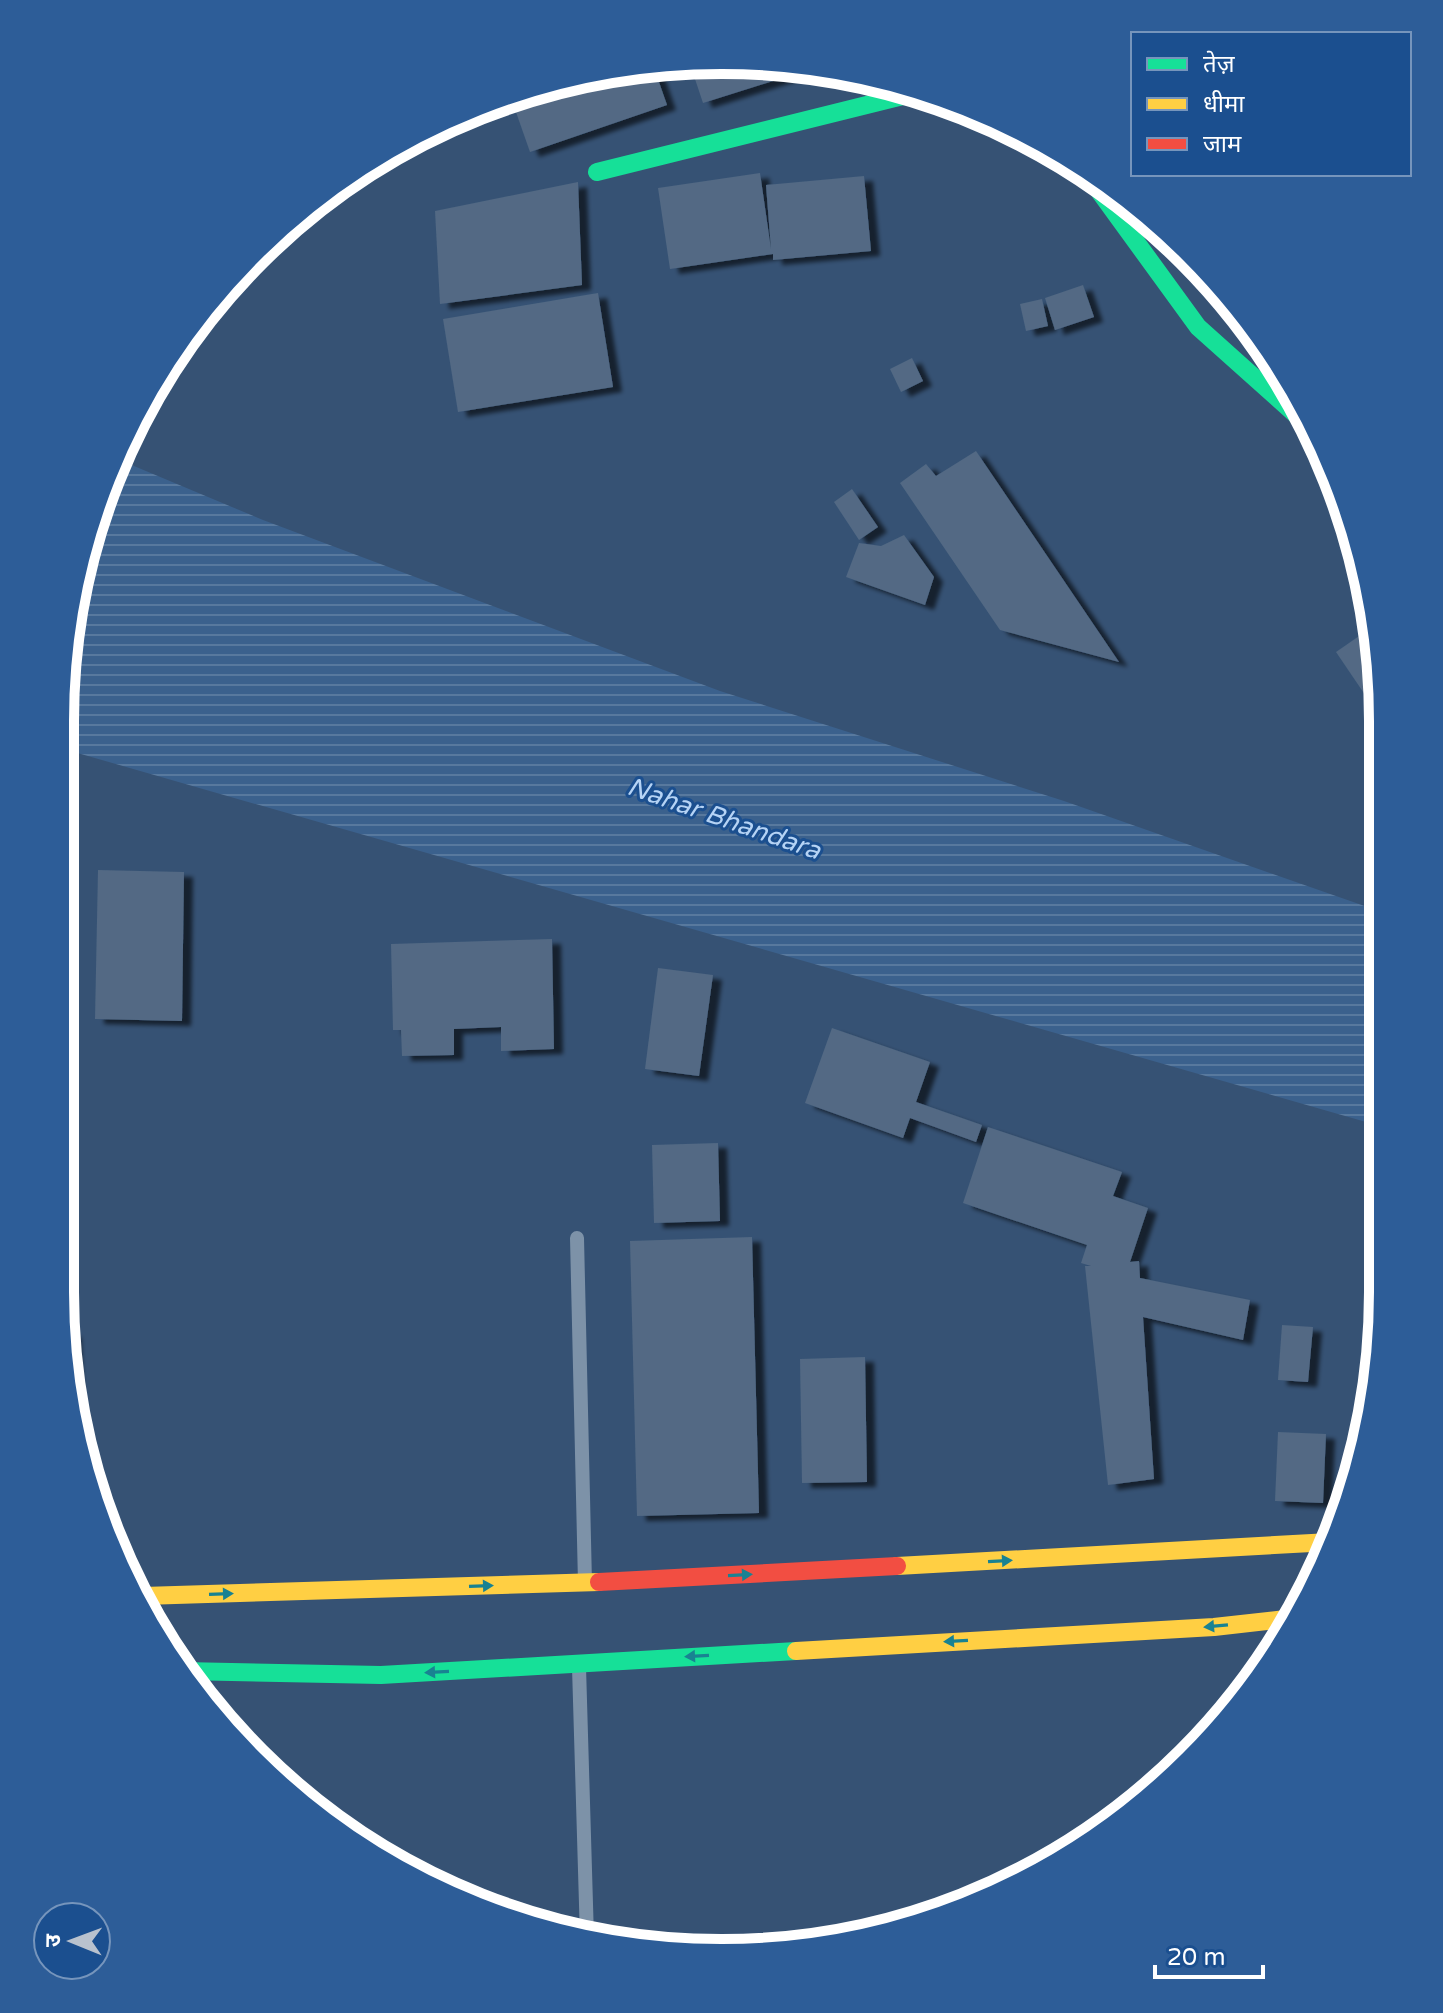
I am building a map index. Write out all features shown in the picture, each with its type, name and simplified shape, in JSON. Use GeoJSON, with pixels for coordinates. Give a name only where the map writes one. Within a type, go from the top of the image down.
{"type":"FeatureCollection","features":[{"type":"Feature","properties":{"kind":"main road"},"geometry":{"type":"LineString","coordinates":[[597,172],[895,98]]}},
{"type":"Feature","properties":{"kind":"main road"},"geometry":{"type":"LineString","coordinates":[[1107,201],[1198,327],[1286,406]]}},
{"type":"Feature","properties":{"kind":"main road"},"geometry":{"type":"LineString","coordinates":[[151,1596],[585,1583],[1318,1543]]}},
{"type":"Feature","properties":{"kind":"main road"},"geometry":{"type":"LineString","coordinates":[[198,1671],[381,1675],[1214,1627],[1279,1620]]}},
{"type":"Feature","properties":{"kind":"lane"},"geometry":{"type":"LineString","coordinates":[[577,1238],[585,1583]]}},
{"type":"Feature","properties":{"kind":"lane"},"geometry":{"type":"LineString","coordinates":[[579,1663],[587,1925]]}},
{"type":"Feature","properties":{"kind":"water","name":"Nahar Bhandara"},"geometry":{"type":"Polygon","coordinates":[[[128,463],[263,520],[720,691],[1064,801],[1369,908],[1369,1123],[74,752],[75,679],[86,595],[108,513],[128,463]]]}},
{"type":"Feature","properties":{"kind":"building"},"geometry":{"type":"Polygon","coordinates":[[[694,75],[784,77],[703,103],[694,75]]]}},
{"type":"Feature","properties":{"kind":"building"},"geometry":{"type":"Polygon","coordinates":[[[657,78],[667,105],[530,152],[514,108],[595,86],[657,78]]]}},
{"type":"Feature","properties":{"kind":"building"},"geometry":{"type":"Polygon","coordinates":[[[760,173],[771,249],[766,185],[864,176],[871,251],[773,260],[773,254],[670,269],[658,188],[760,173]]]}},
{"type":"Feature","properties":{"kind":"building"},"geometry":{"type":"Polygon","coordinates":[[[578,182],[582,285],[440,304],[435,211],[578,182]]]}},
{"type":"Feature","properties":{"kind":"building"},"geometry":{"type":"Polygon","coordinates":[[[1083,285],[1094,317],[1055,330],[1045,298],[1083,285]]]}},
{"type":"Feature","properties":{"kind":"building"},"geometry":{"type":"Polygon","coordinates":[[[598,293],[613,387],[458,412],[443,319],[598,293]]]}},
{"type":"Feature","properties":{"kind":"building"},"geometry":{"type":"Polygon","coordinates":[[[1042,299],[1048,326],[1026,331],[1020,304],[1042,299]]]}},
{"type":"Feature","properties":{"kind":"building"},"geometry":{"type":"Polygon","coordinates":[[[912,358],[923,381],[901,392],[890,369],[912,358]]]}},
{"type":"Feature","properties":{"kind":"building"},"geometry":{"type":"Polygon","coordinates":[[[976,451],[1119,662],[1000,630],[900,483],[926,464],[936,476],[976,451]]]}},
{"type":"Feature","properties":{"kind":"building"},"geometry":{"type":"Polygon","coordinates":[[[852,489],[878,527],[859,540],[834,502],[852,489]]]}},
{"type":"Feature","properties":{"kind":"building"},"geometry":{"type":"Polygon","coordinates":[[[904,535],[934,577],[925,605],[846,577],[859,543],[881,546],[904,535]]]}},
{"type":"Feature","properties":{"kind":"building"},"geometry":{"type":"Polygon","coordinates":[[[1363,634],[1368,700],[1336,652],[1363,634]]]}},
{"type":"Feature","properties":{"kind":"building"},"geometry":{"type":"Polygon","coordinates":[[[98,870],[184,872],[182,1021],[95,1019],[98,870]]]}},
{"type":"Feature","properties":{"kind":"building"},"geometry":{"type":"Polygon","coordinates":[[[552,939],[554,1049],[501,1051],[501,1027],[454,1029],[454,1055],[402,1056],[401,1030],[393,1030],[391,944],[552,939]]]}},
{"type":"Feature","properties":{"kind":"building"},"geometry":{"type":"Polygon","coordinates":[[[658,968],[713,975],[699,1076],[645,1069],[658,968]]]}},
{"type":"Feature","properties":{"kind":"building"},"geometry":{"type":"Polygon","coordinates":[[[832,1028],[930,1062],[916,1102],[982,1125],[976,1142],[910,1118],[903,1138],[805,1103],[832,1028]]]}},
{"type":"Feature","properties":{"kind":"building"},"geometry":{"type":"Polygon","coordinates":[[[988,1127],[1122,1172],[1113,1196],[1148,1208],[1130,1262],[1139,1261],[1140,1278],[1250,1300],[1243,1340],[1143,1317],[1154,1479],[1108,1485],[1085,1266],[1091,1266],[1081,1263],[1087,1245],[963,1203],[988,1127]]]}},
{"type":"Feature","properties":{"kind":"building"},"geometry":{"type":"Polygon","coordinates":[[[718,1143],[720,1221],[654,1223],[652,1145],[718,1143]]]}},
{"type":"Feature","properties":{"kind":"building"},"geometry":{"type":"Polygon","coordinates":[[[752,1237],[759,1513],[637,1516],[630,1241],[752,1237]]]}},
{"type":"Feature","properties":{"kind":"building"},"geometry":{"type":"Polygon","coordinates":[[[1282,1325],[1313,1327],[1308,1382],[1278,1380],[1282,1325]]]}},
{"type":"Feature","properties":{"kind":"building"},"geometry":{"type":"Polygon","coordinates":[[[865,1357],[867,1482],[802,1483],[800,1359],[865,1357]]]}},
{"type":"Feature","properties":{"kind":"building"},"geometry":{"type":"Polygon","coordinates":[[[1278,1432],[1326,1434],[1323,1503],[1275,1501],[1278,1432]]]}},
{"type":"Feature","properties":{"kind":"traffic: fast"},"geometry":{"type":"LineString","coordinates":[[597,172],[895,98]]}},
{"type":"Feature","properties":{"kind":"traffic: fast"},"geometry":{"type":"LineString","coordinates":[[1107,201],[1198,327],[1286,406]]}},
{"type":"Feature","properties":{"kind":"traffic: fast"},"geometry":{"type":"LineString","coordinates":[[198,1671],[381,1675],[796,1651]]}},
{"type":"Feature","properties":{"kind":"traffic: slow"},"geometry":{"type":"LineString","coordinates":[[897,1566],[1318,1543]]}},
{"type":"Feature","properties":{"kind":"traffic: slow"},"geometry":{"type":"LineString","coordinates":[[151,1596],[599,1582]]}},
{"type":"Feature","properties":{"kind":"traffic: slow"},"geometry":{"type":"LineString","coordinates":[[796,1651],[1214,1627],[1279,1620]]}},
{"type":"Feature","properties":{"kind":"traffic: jam"},"geometry":{"type":"LineString","coordinates":[[599,1582],[897,1566]]}}]}
